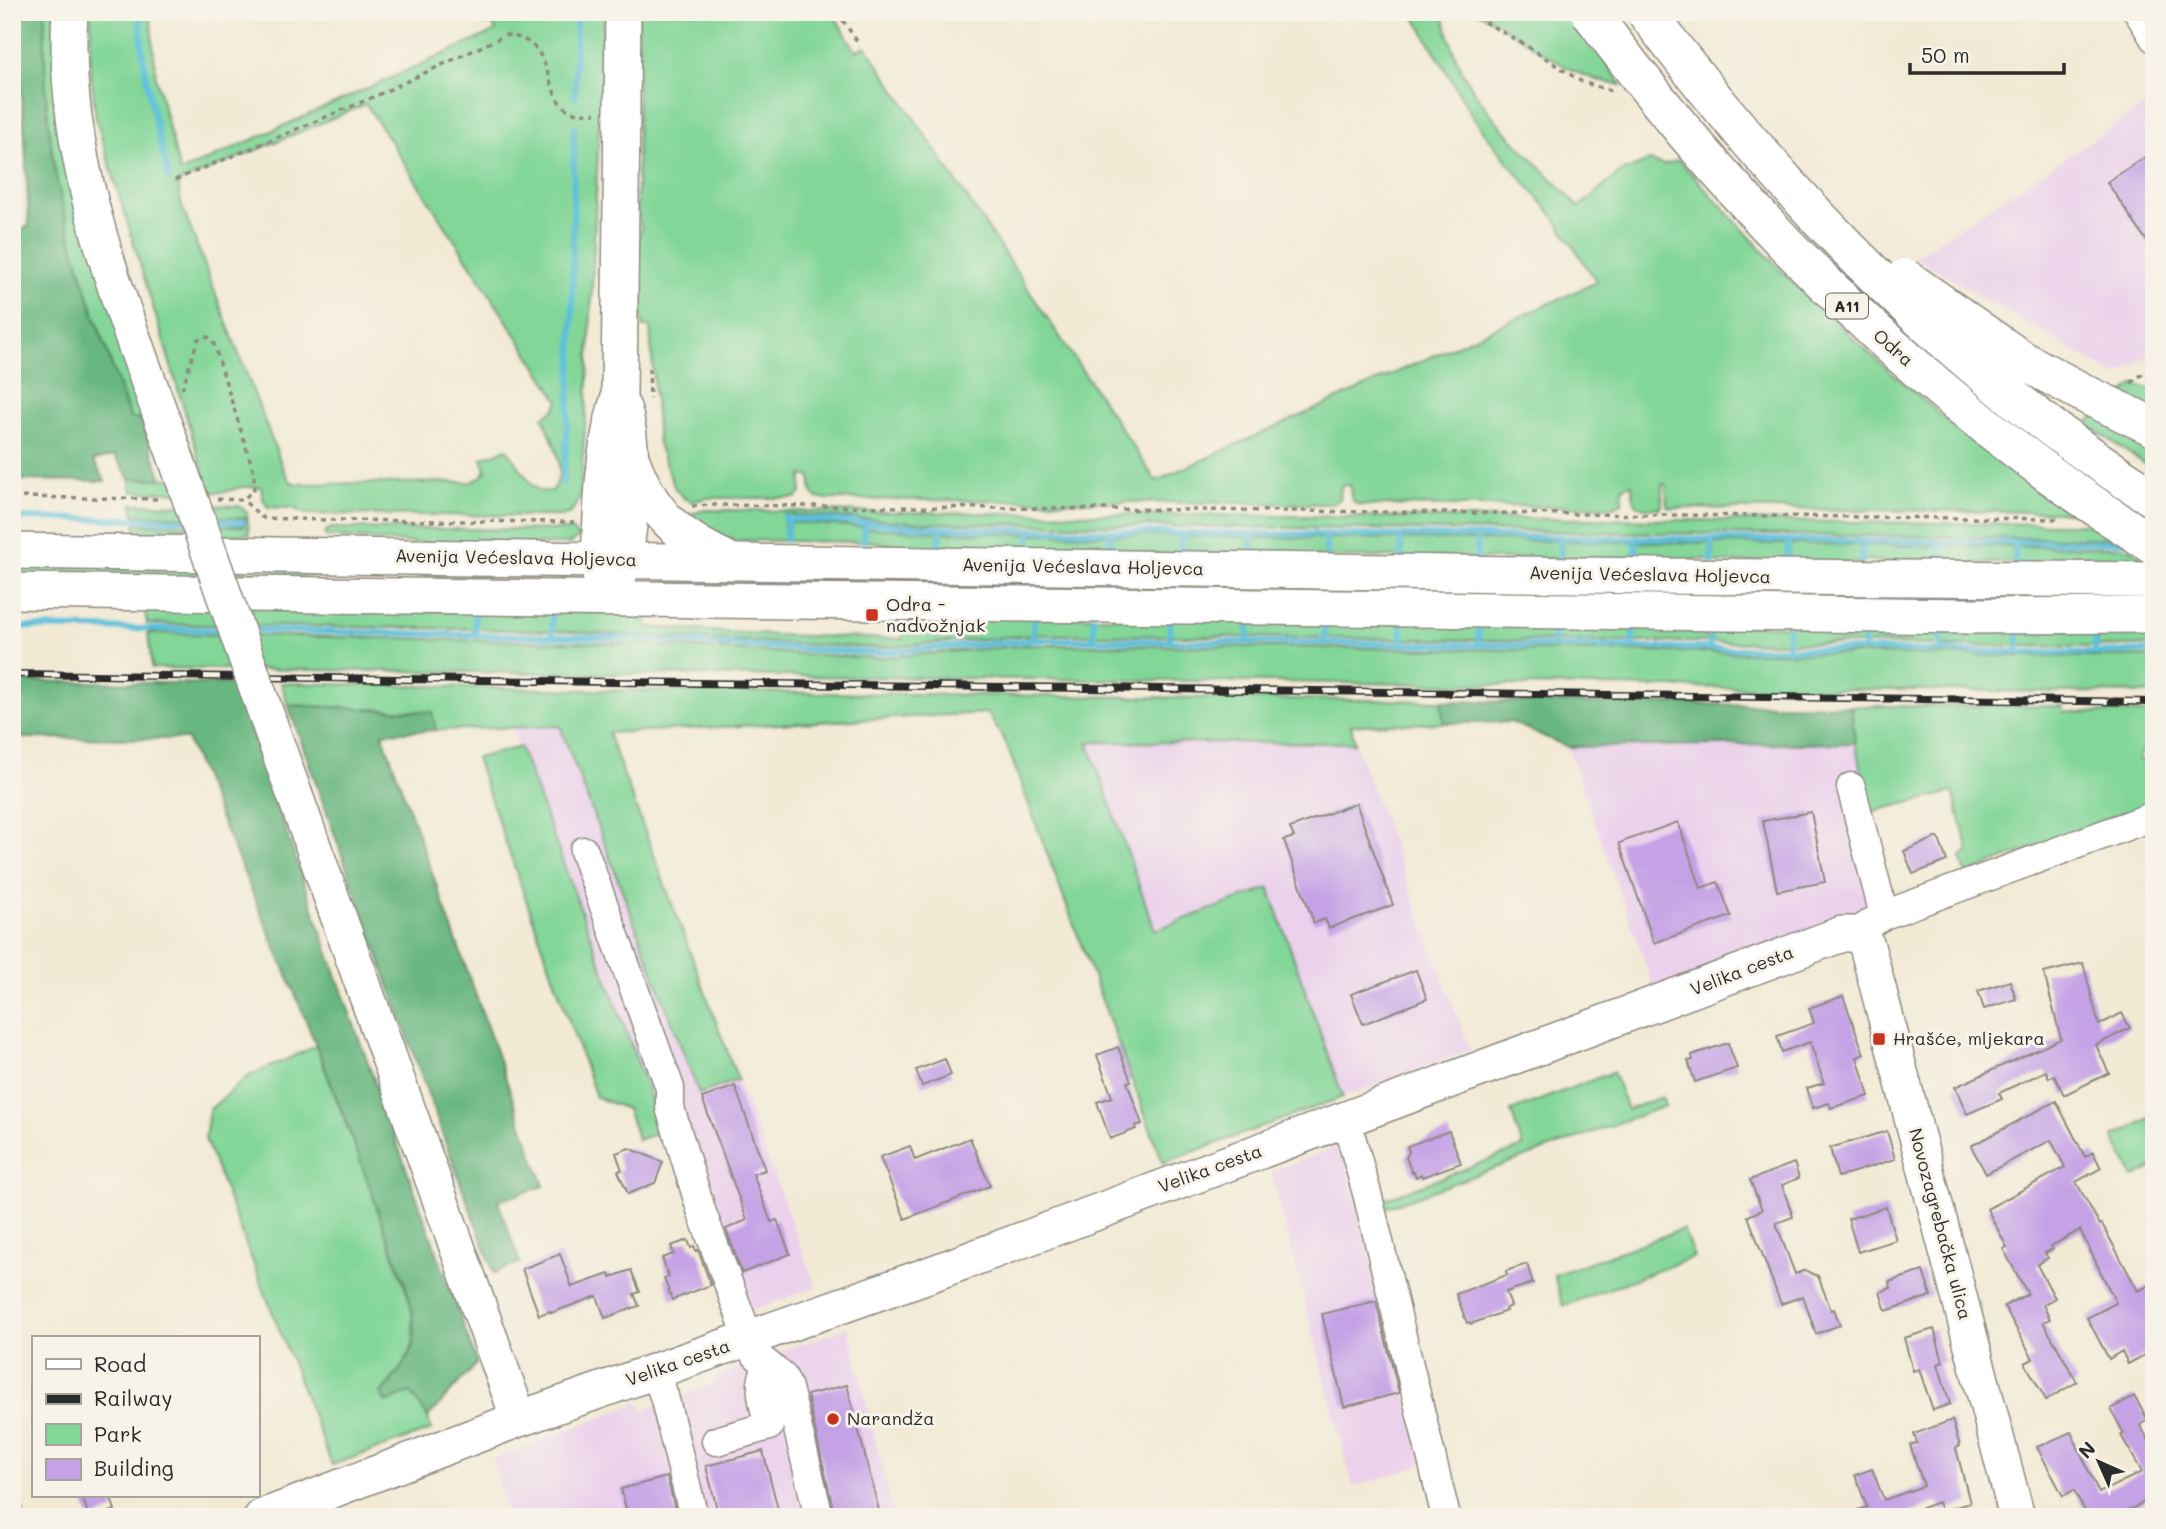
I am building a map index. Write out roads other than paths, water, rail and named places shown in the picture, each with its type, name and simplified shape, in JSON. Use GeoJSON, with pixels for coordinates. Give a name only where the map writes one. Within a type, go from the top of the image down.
{"type":"FeatureCollection","features":[{"type":"Feature","properties":{"kind":"highway","name":"Odra"},"geometry":{"type":"LineString","coordinates":[[1590,12],[1632,70],[1694,143],[1750,207],[1829,289],[1878,335],[1986,425],[2051,475],[2154,545]]}},
{"type":"Feature","properties":{"kind":"highway","name":"A11"},"geometry":{"type":"LineString","coordinates":[[1646,12],[1732,121],[1821,218],[1917,316],[1964,358],[2075,443],[2154,498]]}},
{"type":"Feature","properties":{"kind":"highway"},"geometry":{"type":"LineString","coordinates":[[1821,218],[2022,360],[2154,427]]}},
{"type":"Feature","properties":{"kind":"main road"},"geometry":{"type":"LineString","coordinates":[[70,12],[70,84],[82,166],[99,233],[285,768],[519,1419]]}},
{"type":"Feature","properties":{"kind":"main road"},"geometry":{"type":"LineString","coordinates":[[611,560],[600,523],[606,453],[619,397],[623,12]]}},
{"type":"Feature","properties":{"kind":"main road"},"geometry":{"type":"LineString","coordinates":[[605,598],[611,560],[628,524],[629,430],[619,397]]}},
{"type":"Feature","properties":{"kind":"main road"},"geometry":{"type":"LineString","coordinates":[[630,455],[639,479],[662,516],[687,538],[731,562]]}},
{"type":"Feature","properties":{"kind":"main road","name":"Avenija Većeslava Holjevca"},"geometry":{"type":"LineString","coordinates":[[12,551],[1653,576],[2154,580]]}},
{"type":"Feature","properties":{"kind":"main road","name":"Avenija Većeslava Holjevca"},"geometry":{"type":"LineString","coordinates":[[12,591],[1968,616],[2154,615]]}},
{"type":"Feature","properties":{"kind":"main road","name":"Velika cesta"},"geometry":{"type":"LineString","coordinates":[[262,1517],[519,1419],[655,1371],[759,1352],[1346,1119],[1871,924]]}},
{"type":"Feature","properties":{"kind":"main road","name":"Novozagrebačka ulica"},"geometry":{"type":"LineString","coordinates":[[1871,924],[1867,946],[2017,1517]]}},
{"type":"Feature","properties":{"kind":"street"},"geometry":{"type":"LineString","coordinates":[[2138,12],[2154,38]]}},
{"type":"Feature","properties":{"kind":"street"},"geometry":{"type":"LineString","coordinates":[[1851,787],[1871,924]]}},
{"type":"Feature","properties":{"kind":"street","name":"Velika cesta"},"geometry":{"type":"LineString","coordinates":[[1871,924],[2154,816]]}},
{"type":"Feature","properties":{"kind":"street"},"geometry":{"type":"LineString","coordinates":[[584,852],[670,1088],[670,1108],[702,1213],[759,1352],[764,1372],[761,1387],[769,1426],[716,1441]]}},
{"type":"Feature","properties":{"kind":"street"},"geometry":{"type":"LineString","coordinates":[[1346,1119],[1368,1197],[1446,1517]]}},
{"type":"Feature","properties":{"kind":"street"},"geometry":{"type":"LineString","coordinates":[[759,1352],[783,1377],[788,1388],[819,1517]]}},
{"type":"Feature","properties":{"kind":"street"},"geometry":{"type":"LineString","coordinates":[[655,1371],[664,1396],[694,1517]]}},
{"type":"Feature","properties":{"kind":"waterway"},"geometry":{"type":"LineString","coordinates":[[140,12],[146,75],[169,178]]}},
{"type":"Feature","properties":{"kind":"waterway"},"geometry":{"type":"LineString","coordinates":[[575,97],[576,12]]}},
{"type":"Feature","properties":{"kind":"waterway"},"geometry":{"type":"LineString","coordinates":[[563,483],[572,362],[574,128]]}},
{"type":"Feature","properties":{"kind":"waterway"},"geometry":{"type":"LineString","coordinates":[[12,518],[185,520]]}},
{"type":"Feature","properties":{"kind":"waterway"},"geometry":{"type":"LineString","coordinates":[[784,518],[941,528],[1182,533],[2122,542]]}},
{"type":"Feature","properties":{"kind":"waterway"},"geometry":{"type":"LineString","coordinates":[[786,540],[787,518]]}},
{"type":"Feature","properties":{"kind":"waterway"},"geometry":{"type":"LineString","coordinates":[[210,521],[242,522]]}},
{"type":"Feature","properties":{"kind":"waterway"},"geometry":{"type":"LineString","coordinates":[[864,523],[864,542]]}},
{"type":"Feature","properties":{"kind":"waterway"},"geometry":{"type":"LineString","coordinates":[[939,549],[941,528]]}},
{"type":"Feature","properties":{"kind":"waterway"},"geometry":{"type":"LineString","coordinates":[[1030,530],[1030,553]]}},
{"type":"Feature","properties":{"kind":"waterway"},"geometry":{"type":"LineString","coordinates":[[1110,531],[1111,554]]}},
{"type":"Feature","properties":{"kind":"waterway"},"geometry":{"type":"LineString","coordinates":[[1181,555],[1182,533]]}},
{"type":"Feature","properties":{"kind":"waterway"},"geometry":{"type":"LineString","coordinates":[[1251,533],[1252,556]]}},
{"type":"Feature","properties":{"kind":"waterway"},"geometry":{"type":"LineString","coordinates":[[1325,534],[1327,557]]}},
{"type":"Feature","properties":{"kind":"waterway"},"geometry":{"type":"LineString","coordinates":[[1400,536],[1401,558]]}},
{"type":"Feature","properties":{"kind":"waterway"},"geometry":{"type":"LineString","coordinates":[[1477,536],[1477,559]]}},
{"type":"Feature","properties":{"kind":"waterway"},"geometry":{"type":"LineString","coordinates":[[1559,537],[1560,560]]}},
{"type":"Feature","properties":{"kind":"waterway"},"geometry":{"type":"LineString","coordinates":[[1636,538],[1636,561]]}},
{"type":"Feature","properties":{"kind":"waterway"},"geometry":{"type":"LineString","coordinates":[[1711,562],[1712,539]]}},
{"type":"Feature","properties":{"kind":"waterway"},"geometry":{"type":"LineString","coordinates":[[1787,564],[1788,540]]}},
{"type":"Feature","properties":{"kind":"waterway"},"geometry":{"type":"LineString","coordinates":[[1862,564],[1863,541]]}},
{"type":"Feature","properties":{"kind":"waterway"},"geometry":{"type":"LineString","coordinates":[[1940,542],[1940,565]]}},
{"type":"Feature","properties":{"kind":"waterway"},"geometry":{"type":"LineString","coordinates":[[2015,566],[2016,543]]}},
{"type":"Feature","properties":{"kind":"waterway"},"geometry":{"type":"LineString","coordinates":[[475,611],[475,635]]}},
{"type":"Feature","properties":{"kind":"waterway"},"geometry":{"type":"LineString","coordinates":[[552,612],[552,636]]}},
{"type":"Feature","properties":{"kind":"waterway"},"geometry":{"type":"LineString","coordinates":[[1033,640],[1034,616]]}},
{"type":"Feature","properties":{"kind":"waterway"},"geometry":{"type":"LineString","coordinates":[[1094,617],[1094,640]]}},
{"type":"Feature","properties":{"kind":"waterway"},"geometry":{"type":"LineString","coordinates":[[1170,618],[1170,640]]}},
{"type":"Feature","properties":{"kind":"waterway"},"geometry":{"type":"LineString","coordinates":[[1248,619],[1248,641]]}},
{"type":"Feature","properties":{"kind":"waterway"},"geometry":{"type":"LineString","coordinates":[[1324,643],[1325,620]]}},
{"type":"Feature","properties":{"kind":"waterway"},"geometry":{"type":"LineString","coordinates":[[1402,621],[1402,644]]}},
{"type":"Feature","properties":{"kind":"waterway"},"geometry":{"type":"LineString","coordinates":[[1478,645],[1479,622]]}},
{"type":"Feature","properties":{"kind":"waterway"},"geometry":{"type":"LineString","coordinates":[[1554,622],[1554,646]]}},
{"type":"Feature","properties":{"kind":"waterway"},"geometry":{"type":"LineString","coordinates":[[1633,624],[1633,647]]}},
{"type":"Feature","properties":{"kind":"waterway"},"geometry":{"type":"LineString","coordinates":[[1710,625],[1710,647]]}},
{"type":"Feature","properties":{"kind":"waterway"},"geometry":{"type":"LineString","coordinates":[[1788,626],[1788,648]]}},
{"type":"Feature","properties":{"kind":"waterway"},"geometry":{"type":"LineString","coordinates":[[12,627],[224,630]]}},
{"type":"Feature","properties":{"kind":"waterway"},"geometry":{"type":"LineString","coordinates":[[1864,627],[1864,649]]}},
{"type":"Feature","properties":{"kind":"waterway"},"geometry":{"type":"LineString","coordinates":[[1941,628],[1941,650]]}},
{"type":"Feature","properties":{"kind":"waterway"},"geometry":{"type":"LineString","coordinates":[[2018,629],[2018,651]]}},
{"type":"Feature","properties":{"kind":"waterway"},"geometry":{"type":"LineString","coordinates":[[2095,629],[2095,653]]}},
{"type":"Feature","properties":{"kind":"waterway"},"geometry":{"type":"LineString","coordinates":[[249,630],[614,638],[875,653],[1033,640],[2095,653],[2154,651]]}},
{"type":"Feature","properties":{"kind":"railway"},"geometry":{"type":"LineString","coordinates":[[12,674],[2154,702]]}},
{"type":"Feature","properties":{"kind":"place","name":"Odra - nadvožnjak"},"geometry":{"type":"Point","coordinates":[872,615]}},
{"type":"Feature","properties":{"kind":"place","name":"Hrašće, mljekara"},"geometry":{"type":"Point","coordinates":[1879,1039]}},
{"type":"Feature","properties":{"kind":"place","name":"Narandža"},"geometry":{"type":"Point","coordinates":[833,1419]}}]}
